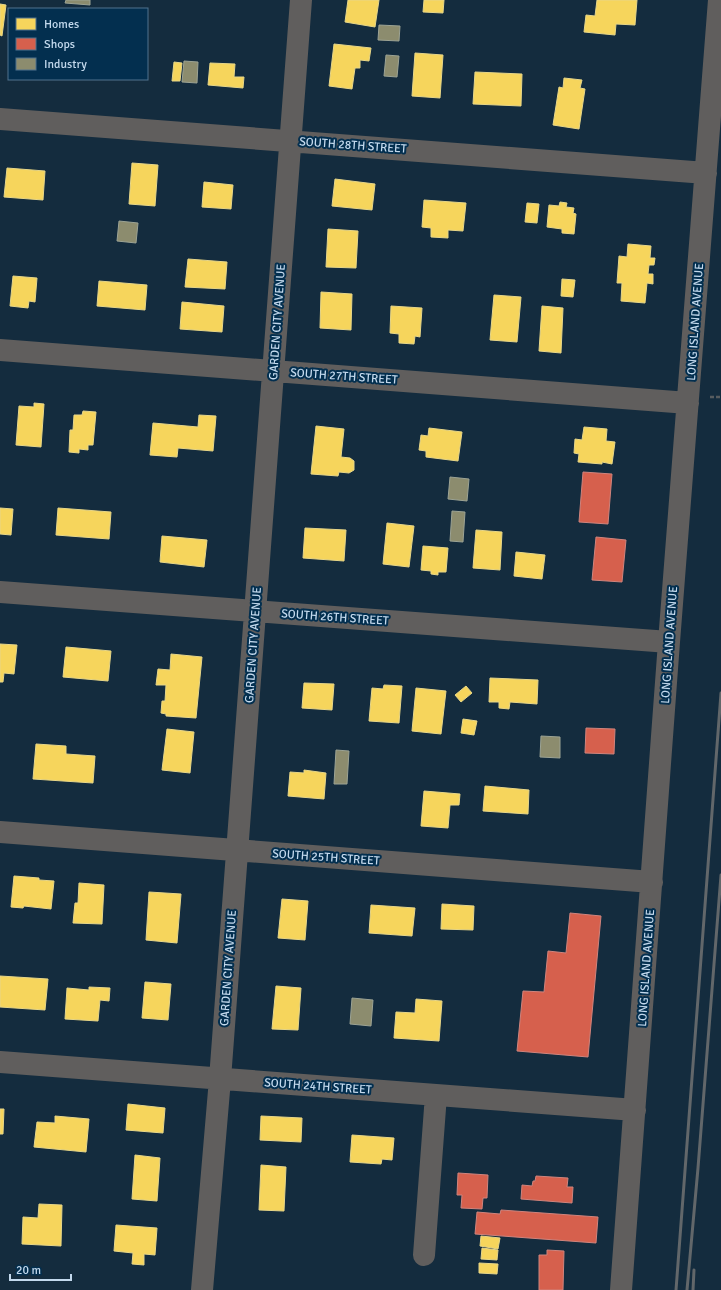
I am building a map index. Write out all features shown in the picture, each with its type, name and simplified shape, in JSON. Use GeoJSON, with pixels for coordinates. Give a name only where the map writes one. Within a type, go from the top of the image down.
{"type":"FeatureCollection","features":[{"type":"Feature","properties":{"kind":"street","name":"GARDEN CITY AVENUE"},"geometry":{"type":"LineString","coordinates":[[202,1290],[220,1079],[301,0]]}},
{"type":"Feature","properties":{"kind":"street","name":"LONG ISLAND AVENUE"},"geometry":{"type":"LineString","coordinates":[[621,1290],[669,642],[719,0]]}},
{"type":"Feature","properties":{"kind":"street","name":"SOUTH 28TH STREET"},"geometry":{"type":"LineString","coordinates":[[0,119],[706,173]]}},
{"type":"Feature","properties":{"kind":"street","name":"SOUTH 27TH STREET"},"geometry":{"type":"LineString","coordinates":[[0,350],[688,403]]}},
{"type":"Feature","properties":{"kind":"street","name":"SOUTH 26TH STREET"},"geometry":{"type":"LineString","coordinates":[[0,592],[669,642]]}},
{"type":"Feature","properties":{"kind":"street","name":"SOUTH 25TH STREET"},"geometry":{"type":"LineString","coordinates":[[0,832],[652,882]]}},
{"type":"Feature","properties":{"kind":"street","name":"SOUTH 24TH STREET"},"geometry":{"type":"LineString","coordinates":[[0,1062],[635,1110]]}},
{"type":"Feature","properties":{"kind":"street"},"geometry":{"type":"LineString","coordinates":[[424,1255],[436,1095]]}},
{"type":"Feature","properties":{"kind":"path"},"geometry":{"type":"LineString","coordinates":[[710,397],[721,397]]}},
{"type":"Feature","properties":{"kind":"building: Homes"},"geometry":{"type":"Polygon","coordinates":[[[348,0],[379,0],[375,27],[345,22],[348,0]]]}},
{"type":"Feature","properties":{"kind":"building: Homes"},"geometry":{"type":"Polygon","coordinates":[[[424,0],[444,0],[443,13],[423,12],[424,0]]]}},
{"type":"Feature","properties":{"kind":"building: Homes"},"geometry":{"type":"Polygon","coordinates":[[[597,0],[637,0],[635,25],[616,24],[615,35],[584,32],[586,15],[595,16],[597,0]]]}},
{"type":"Feature","properties":{"kind":"building: Homes"},"geometry":{"type":"Polygon","coordinates":[[[0,4],[6,5],[2,36],[0,35],[0,4]]]}},
{"type":"Feature","properties":{"kind":"building: Homes"},"geometry":{"type":"Polygon","coordinates":[[[334,44],[371,48],[369,61],[360,60],[360,68],[355,68],[352,89],[329,86],[334,44]]]}},
{"type":"Feature","properties":{"kind":"building: Homes"},"geometry":{"type":"Polygon","coordinates":[[[415,53],[443,55],[440,98],[412,96],[415,53]]]}},
{"type":"Feature","properties":{"kind":"building: Homes"},"geometry":{"type":"Polygon","coordinates":[[[174,62],[182,63],[180,81],[172,81],[174,62]]]}},
{"type":"Feature","properties":{"kind":"building: Homes"},"geometry":{"type":"Polygon","coordinates":[[[210,63],[235,64],[234,77],[244,77],[243,88],[208,85],[210,63]]]}},
{"type":"Feature","properties":{"kind":"building: Homes"},"geometry":{"type":"Polygon","coordinates":[[[475,72],[522,74],[521,106],[473,104],[475,72]]]}},
{"type":"Feature","properties":{"kind":"building: Homes"},"geometry":{"type":"Polygon","coordinates":[[[564,78],[582,80],[580,88],[585,89],[579,129],[553,125],[559,87],[563,88],[564,78]]]}},
{"type":"Feature","properties":{"kind":"building: Homes"},"geometry":{"type":"Polygon","coordinates":[[[132,163],[158,165],[155,206],[129,204],[132,163]]]}},
{"type":"Feature","properties":{"kind":"building: Homes"},"geometry":{"type":"Polygon","coordinates":[[[7,168],[45,171],[43,200],[4,197],[7,168]]]}},
{"type":"Feature","properties":{"kind":"building: Homes"},"geometry":{"type":"Polygon","coordinates":[[[335,179],[375,184],[372,210],[332,206],[335,179]]]}},
{"type":"Feature","properties":{"kind":"building: Homes"},"geometry":{"type":"Polygon","coordinates":[[[204,182],[233,185],[231,209],[202,207],[204,182]]]}},
{"type":"Feature","properties":{"kind":"building: Homes"},"geometry":{"type":"Polygon","coordinates":[[[424,200],[466,203],[463,231],[448,230],[448,238],[431,237],[431,228],[422,227],[424,200]]]}},
{"type":"Feature","properties":{"kind":"building: Homes"},"geometry":{"type":"Polygon","coordinates":[[[560,202],[567,203],[566,207],[574,208],[573,213],[576,214],[574,234],[562,233],[562,229],[547,227],[549,205],[559,206],[560,202]]]}},
{"type":"Feature","properties":{"kind":"building: Homes"},"geometry":{"type":"Polygon","coordinates":[[[527,203],[539,204],[537,223],[525,222],[527,203]]]}},
{"type":"Feature","properties":{"kind":"building: Homes"},"geometry":{"type":"Polygon","coordinates":[[[328,229],[358,231],[356,268],[326,267],[328,229]]]}},
{"type":"Feature","properties":{"kind":"building: Homes"},"geometry":{"type":"Polygon","coordinates":[[[628,244],[651,246],[650,258],[655,258],[654,265],[649,265],[648,274],[653,274],[653,284],[647,283],[645,303],[621,301],[622,283],[617,283],[619,256],[627,257],[628,244]]]}},
{"type":"Feature","properties":{"kind":"building: Homes"},"geometry":{"type":"Polygon","coordinates":[[[188,259],[227,262],[225,289],[185,287],[188,259]]]}},
{"type":"Feature","properties":{"kind":"building: Homes"},"geometry":{"type":"Polygon","coordinates":[[[13,276],[37,278],[35,302],[29,301],[28,308],[10,306],[13,276]]]}},
{"type":"Feature","properties":{"kind":"building: Homes"},"geometry":{"type":"Polygon","coordinates":[[[562,279],[575,280],[573,297],[561,296],[562,279]]]}},
{"type":"Feature","properties":{"kind":"building: Homes"},"geometry":{"type":"Polygon","coordinates":[[[99,281],[147,285],[145,310],[97,306],[99,281]]]}},
{"type":"Feature","properties":{"kind":"building: Homes"},"geometry":{"type":"Polygon","coordinates":[[[321,292],[352,294],[351,330],[320,328],[321,292]]]}},
{"type":"Feature","properties":{"kind":"building: Homes"},"geometry":{"type":"Polygon","coordinates":[[[494,295],[521,297],[517,342],[490,340],[494,295]]]}},
{"type":"Feature","properties":{"kind":"building: Homes"},"geometry":{"type":"Polygon","coordinates":[[[182,302],[224,306],[222,332],[180,329],[182,302]]]}},
{"type":"Feature","properties":{"kind":"building: Homes"},"geometry":{"type":"Polygon","coordinates":[[[391,306],[422,308],[420,337],[415,336],[414,344],[399,343],[399,334],[390,333],[391,306]]]}},
{"type":"Feature","properties":{"kind":"building: Homes"},"geometry":{"type":"Polygon","coordinates":[[[542,306],[563,308],[561,353],[539,351],[542,306]]]}},
{"type":"Feature","properties":{"kind":"building: Homes"},"geometry":{"type":"Polygon","coordinates":[[[34,403],[44,404],[41,447],[16,445],[19,406],[34,407],[34,403]]]}},
{"type":"Feature","properties":{"kind":"building: Homes"},"geometry":{"type":"Polygon","coordinates":[[[83,411],[96,412],[93,445],[88,445],[88,450],[79,449],[79,453],[69,452],[70,430],[73,430],[74,415],[82,415],[83,411]]]}},
{"type":"Feature","properties":{"kind":"building: Homes"},"geometry":{"type":"Polygon","coordinates":[[[199,415],[216,416],[213,451],[178,448],[177,457],[150,455],[153,423],[198,427],[199,415]]]}},
{"type":"Feature","properties":{"kind":"building: Homes"},"geometry":{"type":"Polygon","coordinates":[[[316,426],[344,429],[341,457],[350,458],[354,461],[354,470],[349,473],[339,472],[338,476],[311,474],[316,426]]]}},
{"type":"Feature","properties":{"kind":"building: Homes"},"geometry":{"type":"Polygon","coordinates":[[[584,427],[607,429],[606,441],[615,442],[612,464],[602,462],[602,464],[578,462],[579,454],[574,453],[575,439],[582,440],[584,427]]]}},
{"type":"Feature","properties":{"kind":"building: Homes"},"geometry":{"type":"Polygon","coordinates":[[[429,428],[462,432],[458,461],[426,457],[426,451],[419,450],[421,435],[428,436],[429,428]]]}},
{"type":"Feature","properties":{"kind":"building: Homes"},"geometry":{"type":"Polygon","coordinates":[[[0,508],[13,509],[11,535],[0,534],[0,508]]]}},
{"type":"Feature","properties":{"kind":"building: Homes"},"geometry":{"type":"Polygon","coordinates":[[[58,508],[111,512],[109,539],[56,535],[58,508]]]}},
{"type":"Feature","properties":{"kind":"building: Homes"},"geometry":{"type":"Polygon","coordinates":[[[387,523],[414,526],[409,567],[383,564],[387,523]]]}},
{"type":"Feature","properties":{"kind":"building: Homes"},"geometry":{"type":"Polygon","coordinates":[[[305,528],[346,530],[344,561],[303,558],[305,528]]]}},
{"type":"Feature","properties":{"kind":"building: Homes"},"geometry":{"type":"Polygon","coordinates":[[[476,530],[502,532],[500,570],[473,568],[476,530]]]}},
{"type":"Feature","properties":{"kind":"building: Homes"},"geometry":{"type":"Polygon","coordinates":[[[162,536],[207,540],[204,567],[160,562],[162,536]]]}},
{"type":"Feature","properties":{"kind":"building: Homes"},"geometry":{"type":"Polygon","coordinates":[[[423,546],[448,548],[446,572],[438,572],[438,575],[431,574],[431,571],[421,570],[423,546]]]}},
{"type":"Feature","properties":{"kind":"building: Homes"},"geometry":{"type":"Polygon","coordinates":[[[516,552],[545,555],[542,579],[514,576],[516,552]]]}},
{"type":"Feature","properties":{"kind":"building: Homes"},"geometry":{"type":"Polygon","coordinates":[[[0,644],[17,645],[14,674],[4,673],[3,682],[0,682],[0,644]]]}},
{"type":"Feature","properties":{"kind":"building: Homes"},"geometry":{"type":"Polygon","coordinates":[[[66,647],[111,651],[108,681],[63,677],[66,647]]]}},
{"type":"Feature","properties":{"kind":"building: Homes"},"geometry":{"type":"Polygon","coordinates":[[[171,654],[202,657],[196,718],[166,716],[166,714],[161,713],[162,701],[165,701],[166,685],[156,685],[158,669],[170,670],[171,654]]]}},
{"type":"Feature","properties":{"kind":"building: Homes"},"geometry":{"type":"Polygon","coordinates":[[[490,678],[538,680],[537,704],[510,702],[509,709],[499,708],[499,702],[489,702],[490,678]]]}},
{"type":"Feature","properties":{"kind":"building: Homes"},"geometry":{"type":"Polygon","coordinates":[[[304,683],[334,684],[332,710],[302,708],[304,683]]]}},
{"type":"Feature","properties":{"kind":"building: Homes"},"geometry":{"type":"Polygon","coordinates":[[[384,685],[402,686],[399,723],[369,721],[372,688],[383,689],[384,685]]]}},
{"type":"Feature","properties":{"kind":"building: Homes"},"geometry":{"type":"Polygon","coordinates":[[[466,686],[472,693],[461,702],[455,695],[466,686]]]}},
{"type":"Feature","properties":{"kind":"building: Homes"},"geometry":{"type":"Polygon","coordinates":[[[416,688],[446,691],[441,734],[412,731],[416,688]]]}},
{"type":"Feature","properties":{"kind":"building: Homes"},"geometry":{"type":"Polygon","coordinates":[[[463,719],[477,721],[474,735],[461,733],[463,719]]]}},
{"type":"Feature","properties":{"kind":"building: Homes"},"geometry":{"type":"Polygon","coordinates":[[[167,729],[194,732],[190,773],[162,770],[167,729]]]}},
{"type":"Feature","properties":{"kind":"building: Homes"},"geometry":{"type":"Polygon","coordinates":[[[36,744],[66,746],[66,754],[95,756],[93,783],[33,779],[36,744]]]}},
{"type":"Feature","properties":{"kind":"building: Homes"},"geometry":{"type":"Polygon","coordinates":[[[304,770],[326,773],[324,799],[288,796],[290,772],[304,773],[304,770]]]}},
{"type":"Feature","properties":{"kind":"building: Homes"},"geometry":{"type":"Polygon","coordinates":[[[485,786],[529,790],[528,814],[483,811],[485,786]]]}},
{"type":"Feature","properties":{"kind":"building: Homes"},"geometry":{"type":"Polygon","coordinates":[[[424,791],[460,794],[459,805],[450,805],[448,828],[421,826],[424,791]]]}},
{"type":"Feature","properties":{"kind":"building: Homes"},"geometry":{"type":"Polygon","coordinates":[[[14,876],[54,881],[51,909],[24,906],[23,908],[11,907],[14,876]]]}},
{"type":"Feature","properties":{"kind":"building: Homes"},"geometry":{"type":"Polygon","coordinates":[[[79,883],[104,885],[102,924],[73,923],[75,903],[78,903],[79,883]]]}},
{"type":"Feature","properties":{"kind":"building: Homes"},"geometry":{"type":"Polygon","coordinates":[[[149,892],[181,894],[177,943],[146,940],[149,892]]]}},
{"type":"Feature","properties":{"kind":"building: Homes"},"geometry":{"type":"Polygon","coordinates":[[[282,899],[308,901],[305,940],[278,938],[282,899]]]}},
{"type":"Feature","properties":{"kind":"building: Homes"},"geometry":{"type":"Polygon","coordinates":[[[442,904],[474,906],[473,930],[441,929],[442,904]]]}},
{"type":"Feature","properties":{"kind":"building: Homes"},"geometry":{"type":"Polygon","coordinates":[[[371,905],[415,908],[412,936],[369,933],[371,905]]]}},
{"type":"Feature","properties":{"kind":"building: Homes"},"geometry":{"type":"Polygon","coordinates":[[[0,976],[48,979],[45,1010],[0,1007],[0,976]]]}},
{"type":"Feature","properties":{"kind":"building: Homes"},"geometry":{"type":"Polygon","coordinates":[[[145,982],[171,984],[168,1020],[142,1018],[145,982]]]}},
{"type":"Feature","properties":{"kind":"building: Homes"},"geometry":{"type":"Polygon","coordinates":[[[276,986],[301,988],[298,1030],[272,1029],[276,986]]]}},
{"type":"Feature","properties":{"kind":"building: Homes"},"geometry":{"type":"Polygon","coordinates":[[[89,987],[110,988],[109,1001],[100,1000],[98,1021],[65,1019],[67,988],[89,990],[89,987]]]}},
{"type":"Feature","properties":{"kind":"building: Homes"},"geometry":{"type":"Polygon","coordinates":[[[416,999],[442,1001],[439,1041],[394,1038],[396,1012],[415,1013],[416,999]]]}},
{"type":"Feature","properties":{"kind":"building: Homes"},"geometry":{"type":"Polygon","coordinates":[[[128,1104],[165,1108],[163,1133],[126,1130],[128,1104]]]}},
{"type":"Feature","properties":{"kind":"building: Homes"},"geometry":{"type":"Polygon","coordinates":[[[0,1109],[4,1109],[3,1134],[0,1134],[0,1109]]]}},
{"type":"Feature","properties":{"kind":"building: Homes"},"geometry":{"type":"Polygon","coordinates":[[[55,1116],[89,1119],[86,1152],[34,1147],[37,1122],[55,1123],[55,1116]]]}},
{"type":"Feature","properties":{"kind":"building: Homes"},"geometry":{"type":"Polygon","coordinates":[[[261,1116],[302,1118],[301,1142],[260,1140],[261,1116]]]}},
{"type":"Feature","properties":{"kind":"building: Homes"},"geometry":{"type":"Polygon","coordinates":[[[352,1135],[394,1138],[392,1160],[382,1159],[381,1164],[350,1162],[352,1135]]]}},
{"type":"Feature","properties":{"kind":"building: Homes"},"geometry":{"type":"Polygon","coordinates":[[[135,1155],[160,1158],[157,1201],[132,1199],[135,1155]]]}},
{"type":"Feature","properties":{"kind":"building: Homes"},"geometry":{"type":"Polygon","coordinates":[[[261,1165],[286,1167],[284,1211],[259,1210],[261,1165]]]}},
{"type":"Feature","properties":{"kind":"building: Homes"},"geometry":{"type":"Polygon","coordinates":[[[39,1204],[62,1205],[61,1246],[22,1244],[23,1217],[38,1218],[39,1204]]]}},
{"type":"Feature","properties":{"kind":"building: Homes"},"geometry":{"type":"Polygon","coordinates":[[[116,1225],[157,1228],[155,1255],[144,1254],[144,1265],[132,1264],[133,1253],[114,1251],[116,1225]]]}},
{"type":"Feature","properties":{"kind":"building: Homes"},"geometry":{"type":"Polygon","coordinates":[[[481,1236],[500,1238],[498,1249],[480,1246],[481,1236]]]}},
{"type":"Feature","properties":{"kind":"building: Homes"},"geometry":{"type":"Polygon","coordinates":[[[482,1248],[498,1250],[497,1260],[481,1259],[482,1248]]]}},
{"type":"Feature","properties":{"kind":"building: Homes"},"geometry":{"type":"Polygon","coordinates":[[[479,1263],[498,1264],[497,1274],[479,1273],[479,1263]]]}},
{"type":"Feature","properties":{"kind":"building: Shops"},"geometry":{"type":"Polygon","coordinates":[[[583,472],[612,474],[608,524],[579,522],[583,472]]]}},
{"type":"Feature","properties":{"kind":"building: Shops"},"geometry":{"type":"Polygon","coordinates":[[[596,537],[626,540],[622,582],[592,580],[596,537]]]}},
{"type":"Feature","properties":{"kind":"building: Shops"},"geometry":{"type":"Polygon","coordinates":[[[586,728],[615,729],[614,754],[585,753],[586,728]]]}},
{"type":"Feature","properties":{"kind":"building: Shops"},"geometry":{"type":"Polygon","coordinates":[[[570,913],[601,916],[588,1057],[517,1051],[523,991],[544,992],[548,951],[566,953],[570,913]]]}},
{"type":"Feature","properties":{"kind":"building: Shops"},"geometry":{"type":"Polygon","coordinates":[[[458,1173],[488,1175],[487,1198],[483,1198],[482,1209],[461,1208],[462,1195],[457,1195],[458,1173]]]}},
{"type":"Feature","properties":{"kind":"building: Shops"},"geometry":{"type":"Polygon","coordinates":[[[536,1176],[568,1178],[567,1187],[573,1187],[572,1203],[521,1199],[522,1185],[532,1186],[536,1176]]]}},
{"type":"Feature","properties":{"kind":"building: Shops"},"geometry":{"type":"Polygon","coordinates":[[[501,1210],[598,1217],[596,1243],[475,1234],[477,1212],[500,1214],[501,1210]]]}},
{"type":"Feature","properties":{"kind":"building: Shops"},"geometry":{"type":"Polygon","coordinates":[[[547,1250],[564,1251],[563,1290],[539,1290],[539,1255],[547,1255],[547,1250]]]}},
{"type":"Feature","properties":{"kind":"building: Industry"},"geometry":{"type":"Polygon","coordinates":[[[66,0],[90,0],[90,5],[65,3],[66,0]]]}},
{"type":"Feature","properties":{"kind":"building: Industry"},"geometry":{"type":"Polygon","coordinates":[[[379,25],[400,26],[399,41],[378,40],[379,25]]]}},
{"type":"Feature","properties":{"kind":"building: Industry"},"geometry":{"type":"Polygon","coordinates":[[[386,55],[399,56],[397,77],[384,76],[386,55]]]}},
{"type":"Feature","properties":{"kind":"building: Industry"},"geometry":{"type":"Polygon","coordinates":[[[184,61],[198,62],[197,83],[182,82],[184,61]]]}},
{"type":"Feature","properties":{"kind":"building: Industry"},"geometry":{"type":"Polygon","coordinates":[[[119,221],[138,223],[136,243],[117,241],[119,221]]]}},
{"type":"Feature","properties":{"kind":"building: Industry"},"geometry":{"type":"Polygon","coordinates":[[[450,477],[469,479],[467,501],[448,499],[450,477]]]}},
{"type":"Feature","properties":{"kind":"building: Industry"},"geometry":{"type":"Polygon","coordinates":[[[452,511],[465,512],[463,542],[450,541],[452,511]]]}},
{"type":"Feature","properties":{"kind":"building: Industry"},"geometry":{"type":"Polygon","coordinates":[[[541,736],[560,737],[560,758],[540,757],[541,736]]]}},
{"type":"Feature","properties":{"kind":"building: Industry"},"geometry":{"type":"Polygon","coordinates":[[[336,750],[349,751],[347,784],[334,784],[336,750]]]}},
{"type":"Feature","properties":{"kind":"building: Industry"},"geometry":{"type":"Polygon","coordinates":[[[352,998],[373,1000],[371,1026],[350,1024],[352,998]]]}},
{"type":"Feature","properties":{"kind":"railway"},"geometry":{"type":"LineString","coordinates":[[676,1290],[721,693]]}},
{"type":"Feature","properties":{"kind":"railway"},"geometry":{"type":"LineString","coordinates":[[687,1290],[721,875]]}},
{"type":"Feature","properties":{"kind":"railway"},"geometry":{"type":"LineString","coordinates":[[693,1290],[694,1270]]}}]}
